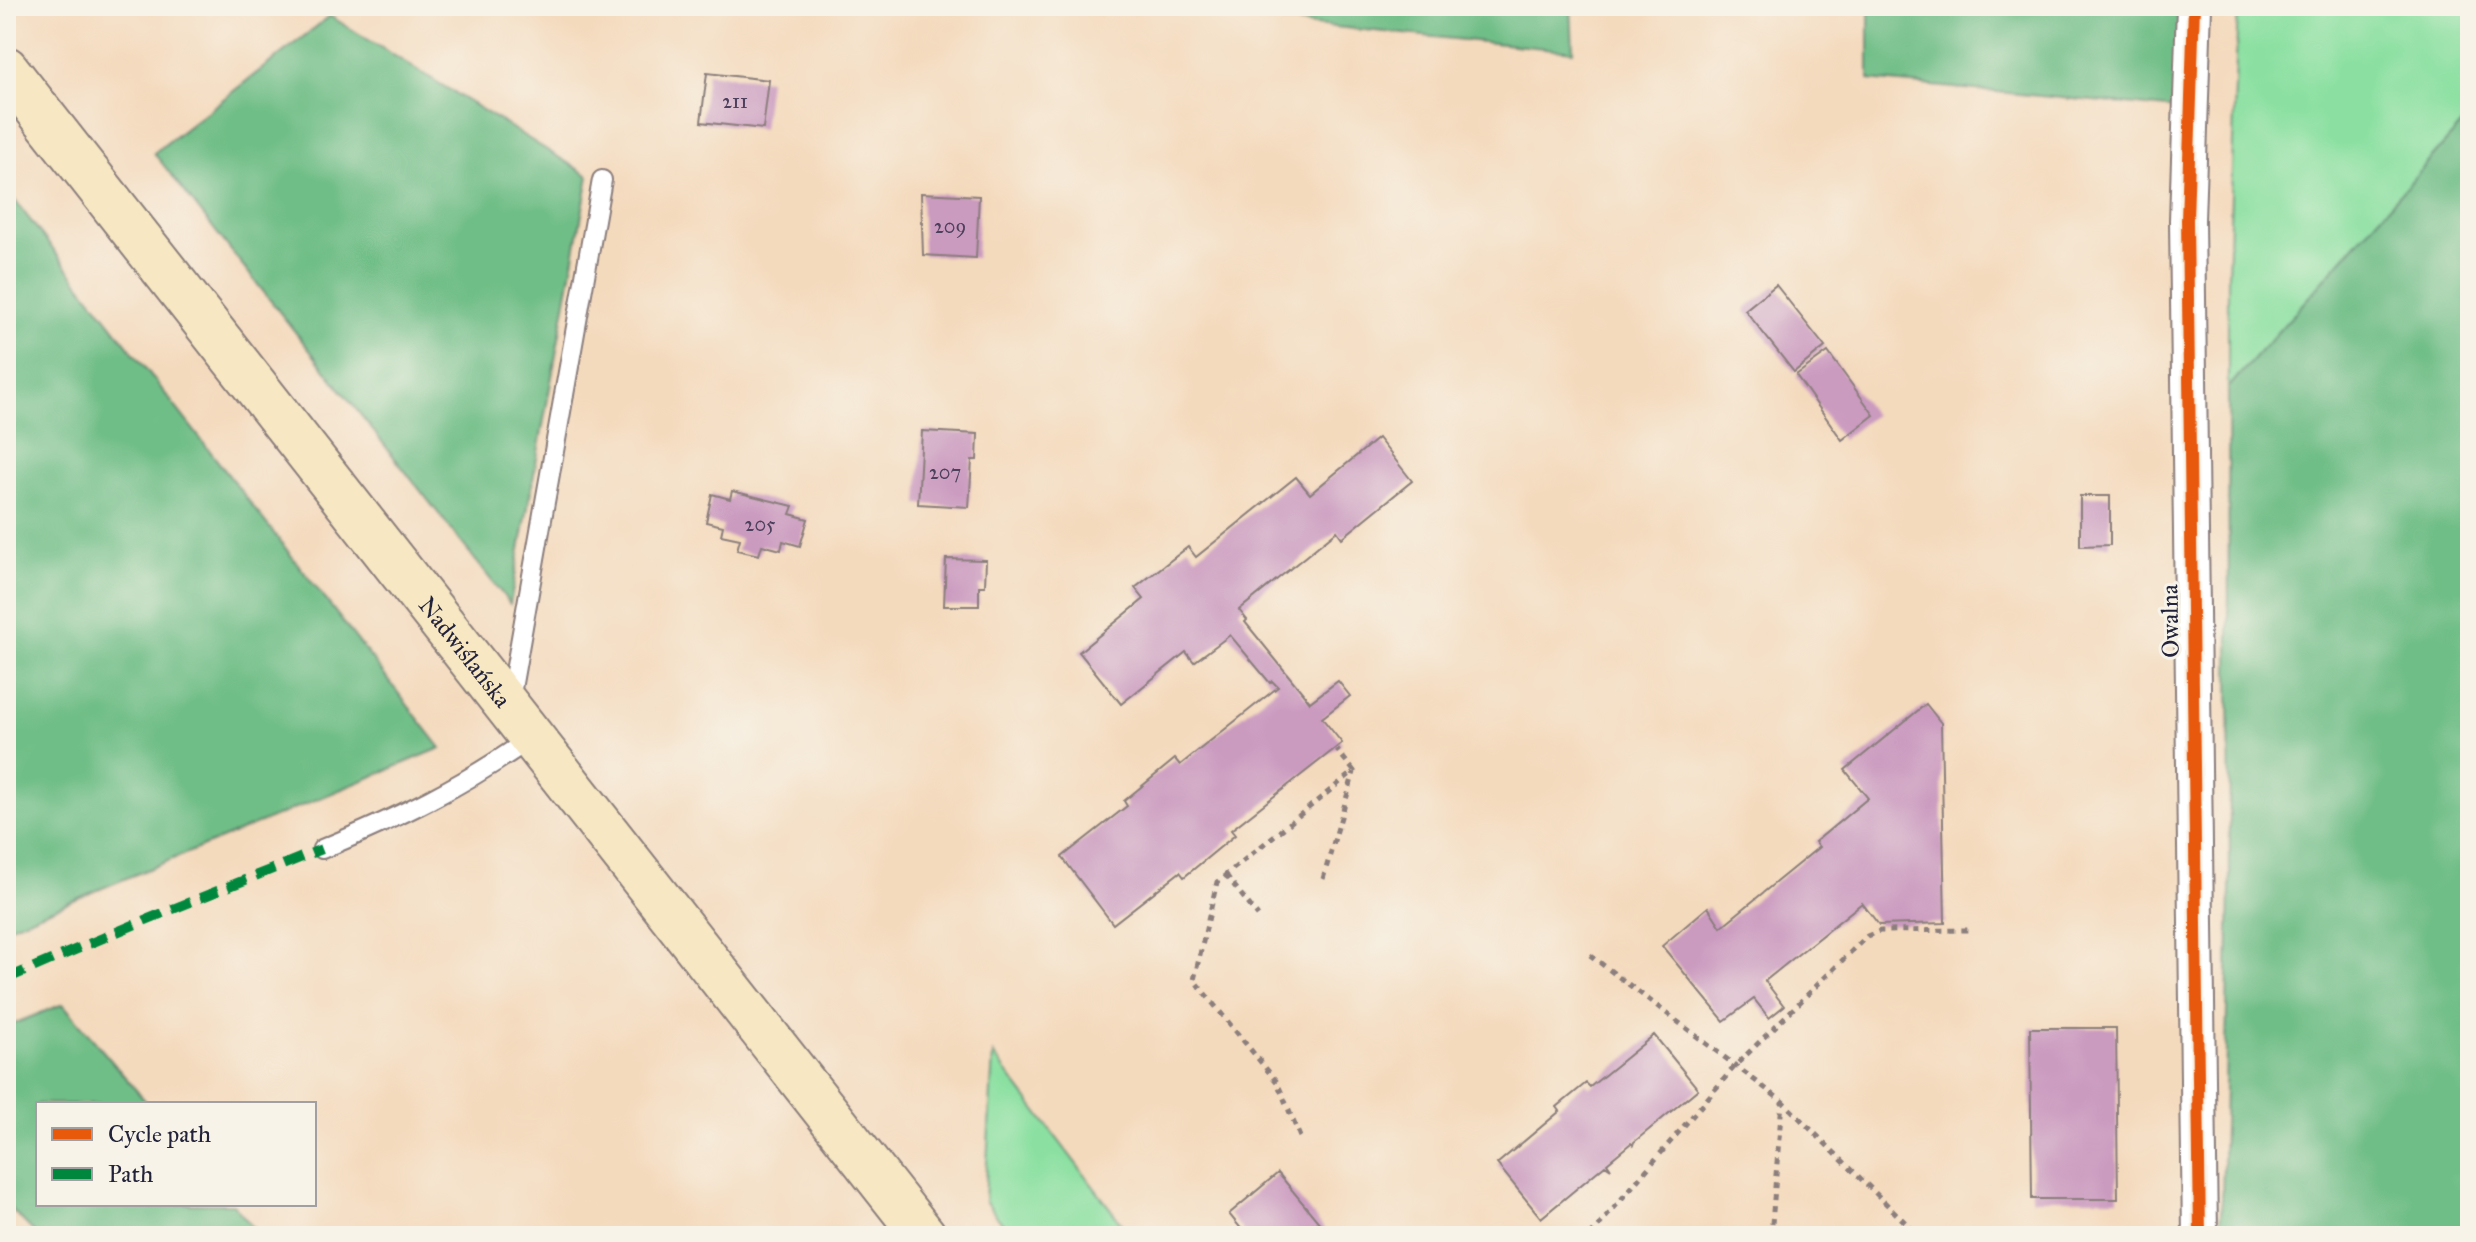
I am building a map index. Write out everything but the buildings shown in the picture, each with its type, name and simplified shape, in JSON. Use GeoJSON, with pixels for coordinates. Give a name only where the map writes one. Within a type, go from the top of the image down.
{"type":"FeatureCollection","features":[{"type":"Feature","properties":{"kind":"main road","name":"Nadwiślańska"},"geometry":{"type":"LineString","coordinates":[[6,69],[924,1236]]}},
{"type":"Feature","properties":{"kind":"street","name":"Owalna"},"geometry":{"type":"LineString","coordinates":[[2194,6],[2187,220],[2200,1236]]}},
{"type":"Feature","properties":{"kind":"lane"},"geometry":{"type":"LineString","coordinates":[[322,849],[427,803],[505,757],[520,722],[602,180]]}},
{"type":"Feature","properties":{"kind":"path"},"geometry":{"type":"LineString","coordinates":[[1337,750],[1354,771]]}},
{"type":"Feature","properties":{"kind":"path"},"geometry":{"type":"LineString","coordinates":[[1300,1137],[1277,1082],[1194,980],[1217,882],[1354,771]]}},
{"type":"Feature","properties":{"kind":"path"},"geometry":{"type":"LineString","coordinates":[[1323,879],[1354,771]]}},
{"type":"Feature","properties":{"kind":"path"},"geometry":{"type":"LineString","coordinates":[[1226,875],[1258,916]]}},
{"type":"Feature","properties":{"kind":"path"},"geometry":{"type":"LineString","coordinates":[[1590,1236],[1736,1065],[1867,936],[1880,931],[1969,930]]}},
{"type":"Feature","properties":{"kind":"path"},"geometry":{"type":"LineString","coordinates":[[1590,955],[1782,1101],[1919,1236]]}},
{"type":"Feature","properties":{"kind":"path"},"geometry":{"type":"LineString","coordinates":[[1771,1236],[1782,1101]]}},
{"type":"Feature","properties":{"kind":"green space"},"geometry":{"type":"Polygon","coordinates":[[[1125,6],[1571,6],[1573,51],[1125,6]]]}},
{"type":"Feature","properties":{"kind":"green space"},"geometry":{"type":"Polygon","coordinates":[[[1869,6],[2184,6],[2178,109],[1869,80],[1869,6]]]}},
{"type":"Feature","properties":{"kind":"green space"},"geometry":{"type":"Polygon","coordinates":[[[2238,6],[2470,6],[2470,115],[2228,388],[2228,276],[2238,6]]]}},
{"type":"Feature","properties":{"kind":"green space"},"geometry":{"type":"Polygon","coordinates":[[[330,16],[589,176],[510,604],[154,153],[330,16]]]}},
{"type":"Feature","properties":{"kind":"green space"},"geometry":{"type":"Polygon","coordinates":[[[2470,115],[2470,1236],[2219,1236],[2230,892],[2228,388],[2470,115]]]}},
{"type":"Feature","properties":{"kind":"green space"},"geometry":{"type":"Polygon","coordinates":[[[6,189],[441,748],[6,928],[6,189]]]}},
{"type":"Feature","properties":{"kind":"green space"},"geometry":{"type":"Polygon","coordinates":[[[63,1004],[146,1102],[36,1102],[36,1206],[235,1206],[260,1236],[38,1236],[6,1204],[6,1027],[63,1004]]]}},
{"type":"Feature","properties":{"kind":"green space"},"geometry":{"type":"Polygon","coordinates":[[[993,1054],[1131,1236],[1012,1236],[985,1201],[993,1054]]]}},
{"type":"Feature","properties":{"kind":"marked path"},"geometry":{"type":"LineString","coordinates":[[6,979],[322,849]]}},
{"type":"Feature","properties":{"kind":"cycle path"},"geometry":{"type":"LineString","coordinates":[[2194,6],[2187,220],[2200,1236]]}}]}
